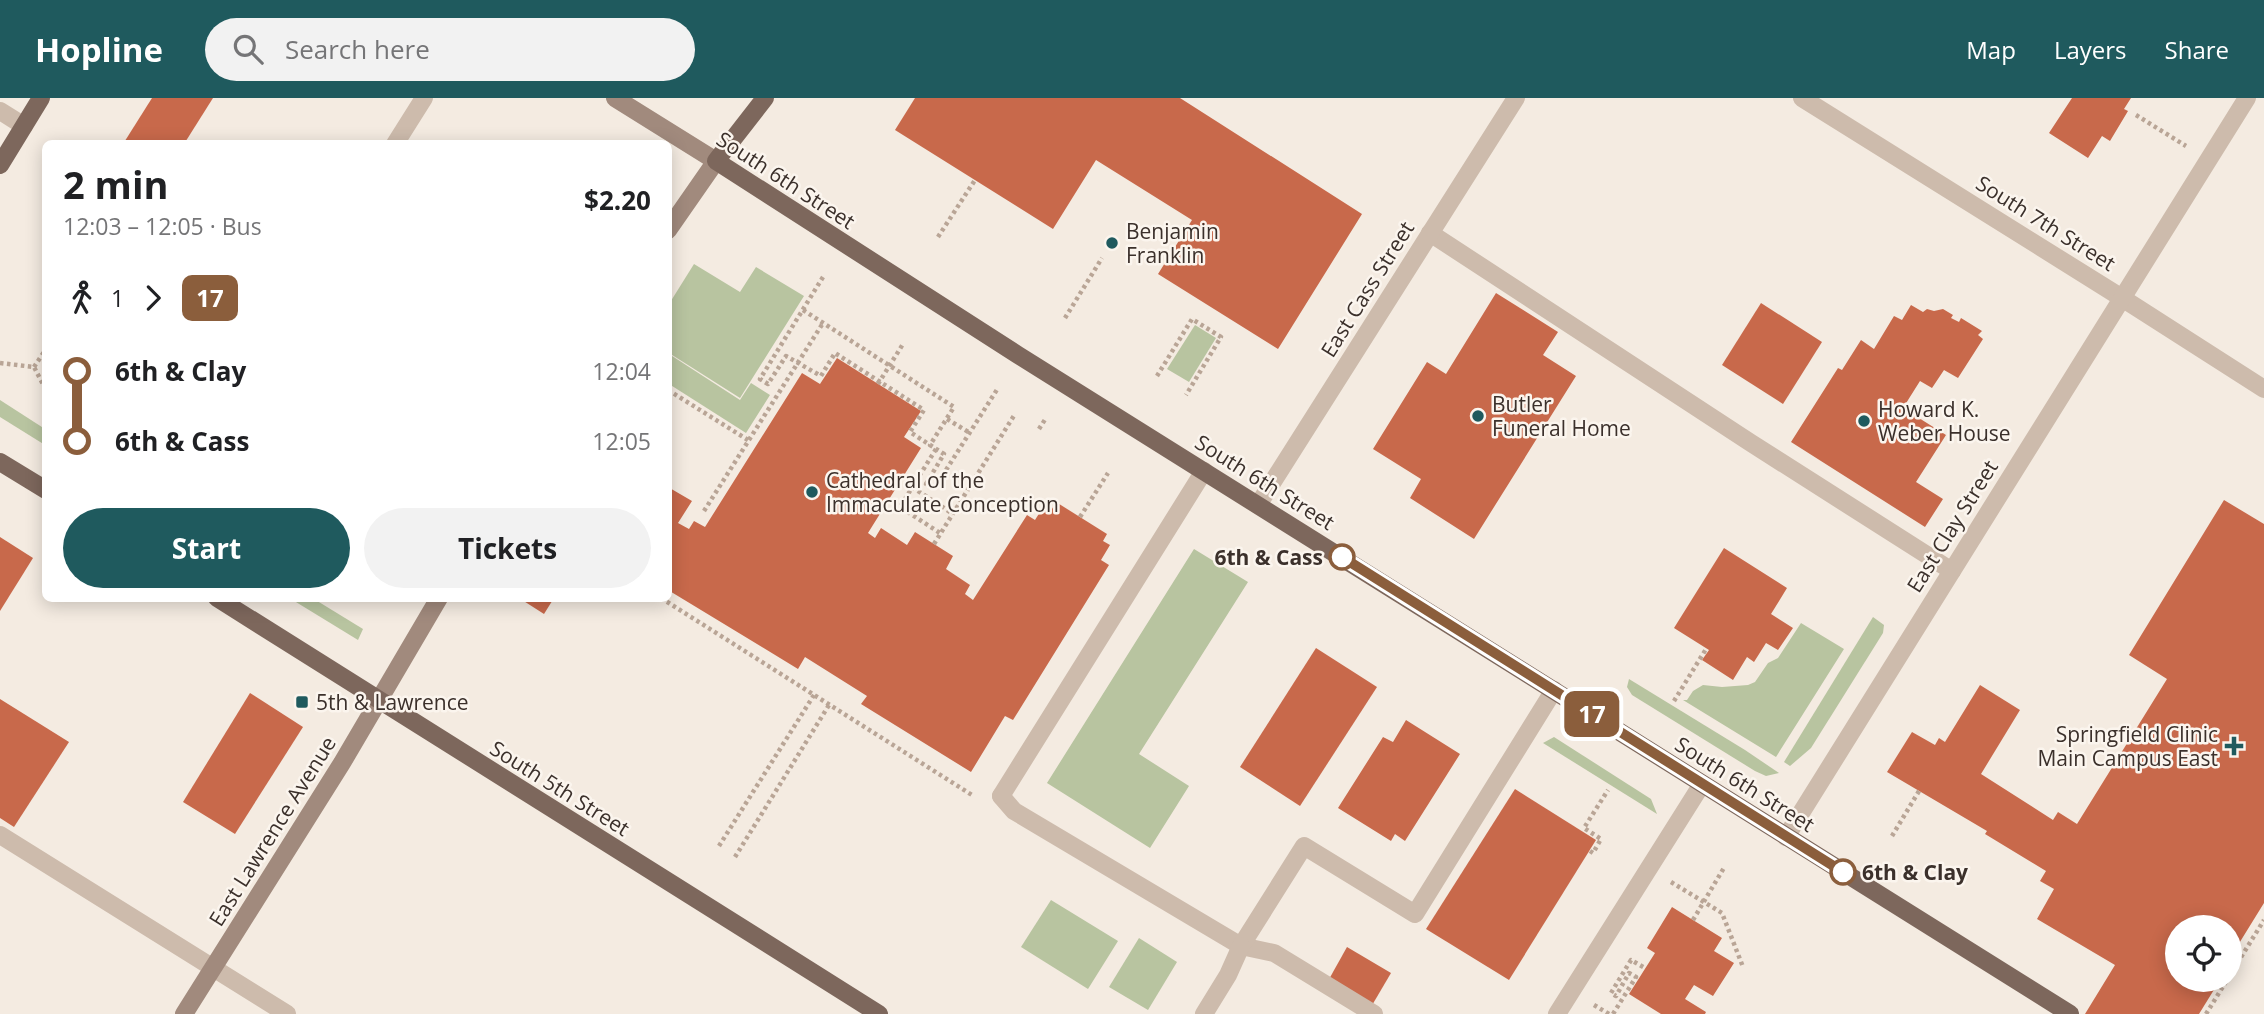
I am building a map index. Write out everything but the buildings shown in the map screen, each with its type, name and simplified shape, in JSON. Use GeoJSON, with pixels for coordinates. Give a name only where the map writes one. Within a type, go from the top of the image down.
{"type":"FeatureCollection","features":[{"type":"Feature","properties":{"kind":"main road"},"geometry":{"type":"LineString","coordinates":[[0,164],[41,98]]}},
{"type":"Feature","properties":{"kind":"main road"},"geometry":{"type":"LineString","coordinates":[[716,162],[765,98]]}},
{"type":"Feature","properties":{"kind":"main road","name":"South 6th Street"},"geometry":{"type":"LineString","coordinates":[[716,162],[2070,1014]]}},
{"type":"Feature","properties":{"kind":"main road"},"geometry":{"type":"LineString","coordinates":[[0,462],[42,488]]}},
{"type":"Feature","properties":{"kind":"main road","name":"South 5th Street"},"geometry":{"type":"LineString","coordinates":[[223,602],[879,1014]]}},
{"type":"Feature","properties":{"kind":"street"},"geometry":{"type":"LineString","coordinates":[[398,140],[424,98]]}},
{"type":"Feature","properties":{"kind":"street","name":"South 6th Street"},"geometry":{"type":"LineString","coordinates":[[615,98],[716,162]]}},
{"type":"Feature","properties":{"kind":"street","name":"East Cass Street"},"geometry":{"type":"LineString","coordinates":[[1258,505],[1516,98]]}},
{"type":"Feature","properties":{"kind":"street","name":"South 7th Street"},"geometry":{"type":"LineString","coordinates":[[1802,98],[2264,389]]}},
{"type":"Feature","properties":{"kind":"street","name":"East Clay Street"},"geometry":{"type":"LineString","coordinates":[[1786,837],[2247,98]]}},
{"type":"Feature","properties":{"kind":"street"},"geometry":{"type":"LineString","coordinates":[[0,111],[24,126]]}},
{"type":"Feature","properties":{"kind":"street"},"geometry":{"type":"LineString","coordinates":[[672,224],[716,162]]}},
{"type":"Feature","properties":{"kind":"street"},"geometry":{"type":"LineString","coordinates":[[1430,233],[1952,570]]}},
{"type":"Feature","properties":{"kind":"street"},"geometry":{"type":"LineString","coordinates":[[1204,471],[1001,796],[1014,811],[1241,946],[1274,953],[1374,1014]]}},
{"type":"Feature","properties":{"kind":"street","name":"East Lawrence Avenue"},"geometry":{"type":"LineString","coordinates":[[184,1014],[342,763],[437,602]]}},
{"type":"Feature","properties":{"kind":"street"},"geometry":{"type":"LineString","coordinates":[[1204,1014],[1228,975],[1241,946],[1304,846],[1415,914],[1554,690]]}},
{"type":"Feature","properties":{"kind":"street"},"geometry":{"type":"LineString","coordinates":[[1557,1014],[1702,784]]}},
{"type":"Feature","properties":{"kind":"street"},"geometry":{"type":"LineString","coordinates":[[0,835],[287,1014]]}},
{"type":"Feature","properties":{"kind":"path"},"geometry":{"type":"LineString","coordinates":[[2136,115],[2179,142]]}},
{"type":"Feature","properties":{"kind":"path"},"geometry":{"type":"LineString","coordinates":[[938,237],[975,180]]}},
{"type":"Feature","properties":{"kind":"path"},"geometry":{"type":"LineString","coordinates":[[1065,317],[1102,258]]}},
{"type":"Feature","properties":{"kind":"path"},"geometry":{"type":"LineString","coordinates":[[823,277],[760,379],[768,384],[786,356],[821,376],[835,353],[924,410],[910,432],[944,454],[926,484],[934,489],[998,388]]}},
{"type":"Feature","properties":{"kind":"path"},"geometry":{"type":"LineString","coordinates":[[803,310],[954,407],[930,445]]}},
{"type":"Feature","properties":{"kind":"path"},"geometry":{"type":"LineString","coordinates":[[1157,376],[1192,319],[1222,337],[1186,395]]}},
{"type":"Feature","properties":{"kind":"path"},"geometry":{"type":"LineString","coordinates":[[704,511],[823,323]]}},
{"type":"Feature","properties":{"kind":"path"},"geometry":{"type":"LineString","coordinates":[[879,383],[903,344]]}},
{"type":"Feature","properties":{"kind":"path"},"geometry":{"type":"LineString","coordinates":[[34,367],[42,355]]}},
{"type":"Feature","properties":{"kind":"path"},"geometry":{"type":"LineString","coordinates":[[0,363],[34,367]]}},
{"type":"Feature","properties":{"kind":"path"},"geometry":{"type":"LineString","coordinates":[[34,367],[42,382]]}},
{"type":"Feature","properties":{"kind":"path"},"geometry":{"type":"LineString","coordinates":[[672,392],[748,440]]}},
{"type":"Feature","properties":{"kind":"path"},"geometry":{"type":"LineString","coordinates":[[934,544],[1015,414]]}},
{"type":"Feature","properties":{"kind":"path"},"geometry":{"type":"LineString","coordinates":[[946,418],[970,433]]}},
{"type":"Feature","properties":{"kind":"path"},"geometry":{"type":"LineString","coordinates":[[1039,429],[1046,418]]}},
{"type":"Feature","properties":{"kind":"path"},"geometry":{"type":"LineString","coordinates":[[936,449],[900,507],[940,533]]}},
{"type":"Feature","properties":{"kind":"path"},"geometry":{"type":"LineString","coordinates":[[1080,517],[1108,473]]}},
{"type":"Feature","properties":{"kind":"path"},"geometry":{"type":"LineString","coordinates":[[912,487],[953,513]]}},
{"type":"Feature","properties":{"kind":"path"},"geometry":{"type":"LineString","coordinates":[[667,602],[972,795]]}},
{"type":"Feature","properties":{"kind":"path"},"geometry":{"type":"LineString","coordinates":[[1674,701],[1706,649]]}},
{"type":"Feature","properties":{"kind":"path"},"geometry":{"type":"LineString","coordinates":[[719,846],[814,695]]}},
{"type":"Feature","properties":{"kind":"path"},"geometry":{"type":"LineString","coordinates":[[735,857],[829,705]]}},
{"type":"Feature","properties":{"kind":"path"},"geometry":{"type":"LineString","coordinates":[[1590,851],[1592,852],[1601,839],[1584,828],[1608,790]]}},
{"type":"Feature","properties":{"kind":"path"},"geometry":{"type":"LineString","coordinates":[[1892,836],[1919,791]]}},
{"type":"Feature","properties":{"kind":"path"},"geometry":{"type":"LineString","coordinates":[[1693,920],[1725,866]]}},
{"type":"Feature","properties":{"kind":"path"},"geometry":{"type":"LineString","coordinates":[[1670,881],[1722,913],[1743,967]]}},
{"type":"Feature","properties":{"kind":"path"},"geometry":{"type":"LineString","coordinates":[[2242,956],[2264,920]]}},
{"type":"Feature","properties":{"kind":"path"},"geometry":{"type":"LineString","coordinates":[[1594,1005],[1611,1014],[1636,977],[1629,973],[1615,996],[1611,993],[1631,960],[1645,968]]}},
{"type":"Feature","properties":{"kind":"path"},"geometry":{"type":"LineString","coordinates":[[2206,1014],[2220,992]]}},
{"type":"Feature","properties":{"kind":"green space"},"geometry":{"type":"Polygon","coordinates":[[[694,264],[740,292],[756,267],[804,296],[740,398],[672,355],[672,299],[694,264]]]}},
{"type":"Feature","properties":{"kind":"green space"},"geometry":{"type":"Polygon","coordinates":[[[1195,325],[1216,338],[1189,382],[1167,369],[1195,325]]]}},
{"type":"Feature","properties":{"kind":"green space"},"geometry":{"type":"Polygon","coordinates":[[[672,356],[740,400],[751,383],[770,395],[746,433],[672,386],[672,356]]]}},
{"type":"Feature","properties":{"kind":"green space"},"geometry":{"type":"Polygon","coordinates":[[[0,400],[42,427],[42,443],[0,417],[0,400]]]}},
{"type":"Feature","properties":{"kind":"green space"},"geometry":{"type":"Polygon","coordinates":[[[1194,549],[1248,582],[1139,754],[1189,786],[1150,848],[1047,783],[1194,549]]]}},
{"type":"Feature","properties":{"kind":"green space"},"geometry":{"type":"Polygon","coordinates":[[[296,602],[319,602],[363,629],[358,640],[296,602]]]}},
{"type":"Feature","properties":{"kind":"green space"},"geometry":{"type":"Polygon","coordinates":[[[1873,617],[1884,625],[1883,633],[1811,748],[1790,766],[1784,762],[1873,617]]]}},
{"type":"Feature","properties":{"kind":"green space"},"geometry":{"type":"Polygon","coordinates":[[[1801,623],[1844,649],[1776,757],[1683,700],[1687,700],[1693,691],[1703,685],[1722,687],[1755,682],[1768,663],[1778,658],[1801,623]]]}},
{"type":"Feature","properties":{"kind":"green space"},"geometry":{"type":"Polygon","coordinates":[[[1629,679],[1779,773],[1766,776],[1755,771],[1632,695],[1627,687],[1629,679]]]}},
{"type":"Feature","properties":{"kind":"green space"},"geometry":{"type":"Polygon","coordinates":[[[1554,737],[1651,799],[1657,814],[1543,743],[1554,737]]]}},
{"type":"Feature","properties":{"kind":"green space"},"geometry":{"type":"Polygon","coordinates":[[[1051,900],[1118,941],[1088,989],[1021,947],[1051,900]]]}},
{"type":"Feature","properties":{"kind":"green space"},"geometry":{"type":"Polygon","coordinates":[[[1139,938],[1177,962],[1148,1010],[1109,987],[1139,938]]]}},
{"type":"Feature","properties":{"kind":"bus line","name":"17"},"geometry":{"type":"LineString","coordinates":[[1342,557],[1843,872]]}},
{"type":"Feature","properties":{"kind":"place","name":"Benjamin Franklin"},"geometry":{"type":"Point","coordinates":[1112,243]}},
{"type":"Feature","properties":{"kind":"place","name":"Butler Funeral Home"},"geometry":{"type":"Point","coordinates":[1478,416]}},
{"type":"Feature","properties":{"kind":"place","name":"Howard K. Weber House"},"geometry":{"type":"Point","coordinates":[1864,421]}},
{"type":"Feature","properties":{"kind":"place","name":"Cathedral of the Immaculate Conception"},"geometry":{"type":"Point","coordinates":[812,492]}},
{"type":"Feature","properties":{"kind":"place","name":"6th & Cass"},"geometry":{"type":"Point","coordinates":[1342,557]}},
{"type":"Feature","properties":{"kind":"place","name":"5th & Lawrence"},"geometry":{"type":"Point","coordinates":[302,702]}},
{"type":"Feature","properties":{"kind":"place","name":"Springfield Clinic Main Campus East"},"geometry":{"type":"Point","coordinates":[2234,746]}},
{"type":"Feature","properties":{"kind":"place","name":"6th & Clay"},"geometry":{"type":"Point","coordinates":[1843,872]}}]}
